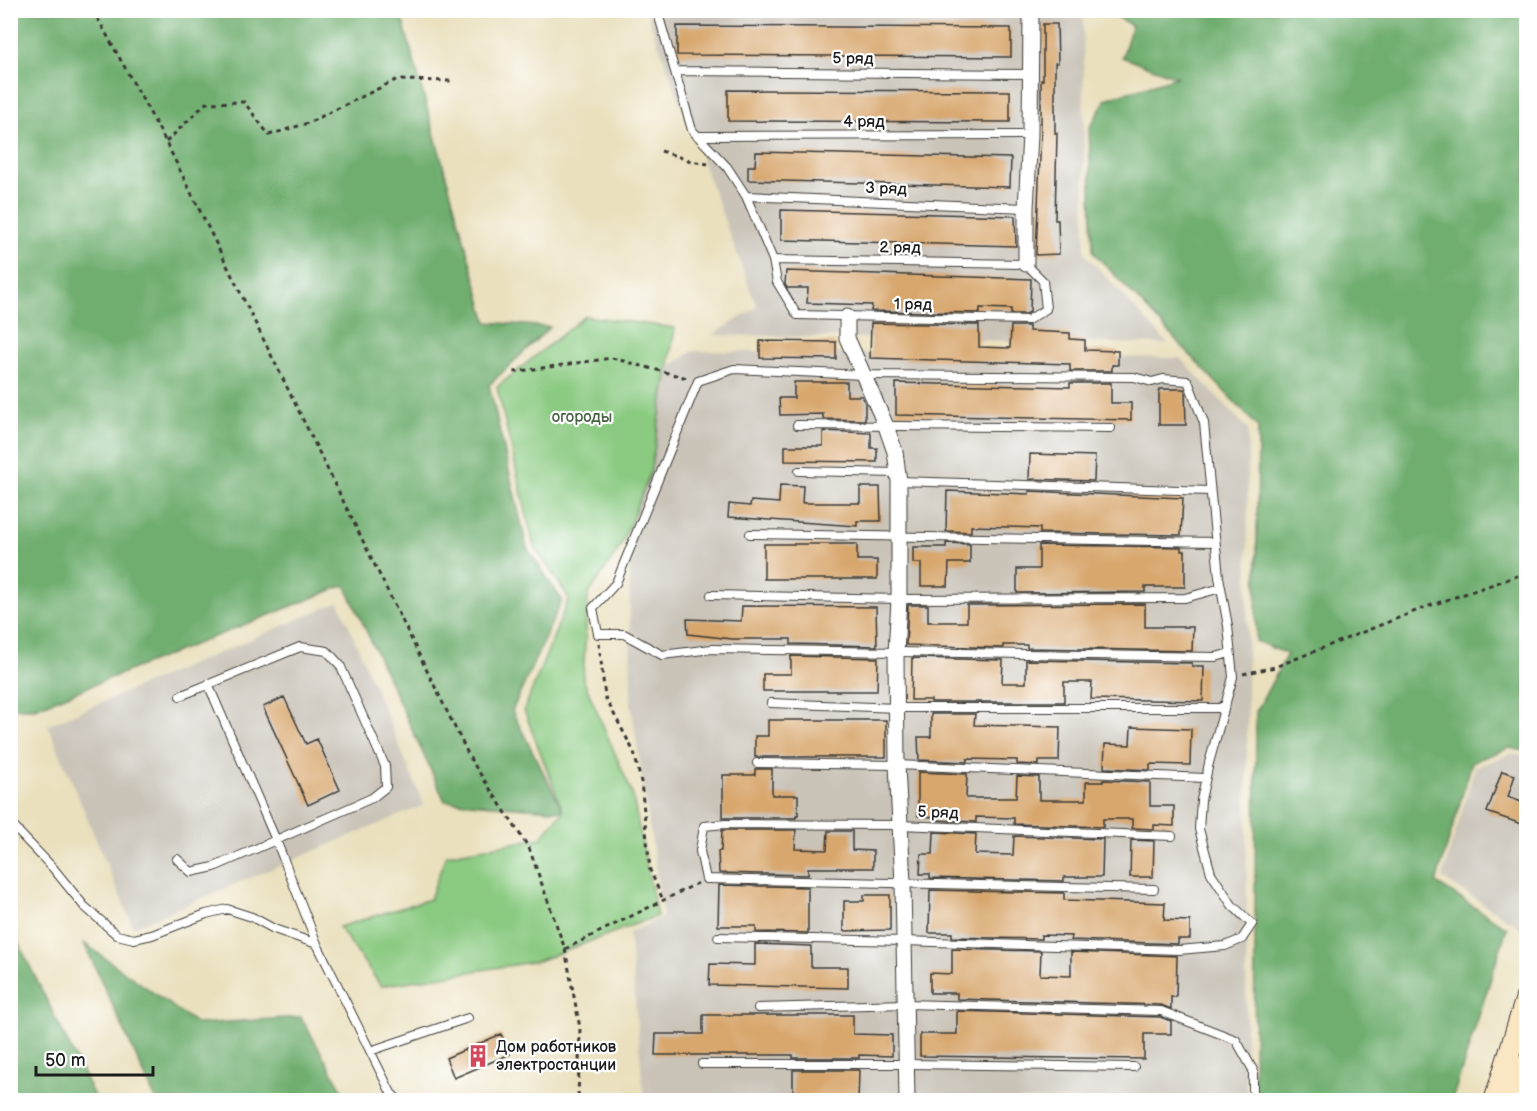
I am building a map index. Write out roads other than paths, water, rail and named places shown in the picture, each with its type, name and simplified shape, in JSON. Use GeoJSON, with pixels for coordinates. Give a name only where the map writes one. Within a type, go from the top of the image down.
{"type":"FeatureCollection","features":[{"type":"Feature","properties":{"kind":"main road"},"geometry":{"type":"LineString","coordinates":[[1495,1101],[1527,999]]}},
{"type":"Feature","properties":{"kind":"main road"},"geometry":{"type":"LineString","coordinates":[[1512,1048],[1515,1101]]}},
{"type":"Feature","properties":{"kind":"street"},"geometry":{"type":"LineString","coordinates":[[1026,264],[1031,11]]}},
{"type":"Feature","properties":{"kind":"street"},"geometry":{"type":"LineString","coordinates":[[847,317],[847,338],[886,426],[895,452],[899,477],[897,765],[903,883],[908,1101]]}},
{"type":"Feature","properties":{"kind":"lane"},"geometry":{"type":"LineString","coordinates":[[657,10],[692,130],[727,167],[746,196],[773,260]]}},
{"type":"Feature","properties":{"kind":"lane"},"geometry":{"type":"LineString","coordinates":[[858,10],[1031,11]]}},
{"type":"Feature","properties":{"kind":"lane","name":"5 ряд"},"geometry":{"type":"LineString","coordinates":[[676,71],[1030,75]]}},
{"type":"Feature","properties":{"kind":"lane","name":"4 ряд"},"geometry":{"type":"LineString","coordinates":[[697,136],[1030,135]]}},
{"type":"Feature","properties":{"kind":"lane","name":"3 ряд"},"geometry":{"type":"LineString","coordinates":[[746,196],[1026,208]]}},
{"type":"Feature","properties":{"kind":"lane","name":"2 ряд"},"geometry":{"type":"LineString","coordinates":[[773,260],[1026,264]]}},
{"type":"Feature","properties":{"kind":"lane","name":"1 ряд"},"geometry":{"type":"LineString","coordinates":[[773,260],[777,282],[797,315],[1028,320],[1046,309],[1043,280],[1026,264]]}},
{"type":"Feature","properties":{"kind":"lane"},"geometry":{"type":"LineString","coordinates":[[717,937],[904,940],[1179,950],[1225,946],[1242,939],[1252,924],[1232,905],[1211,873],[1199,829],[1201,800],[1233,677],[1228,626],[1215,542],[1204,423],[1188,381],[1163,379],[1152,382],[1134,377],[864,375],[734,369],[698,381],[616,583],[593,608],[598,634],[624,634],[662,655],[712,649],[1216,657],[1230,653]]}},
{"type":"Feature","properties":{"kind":"lane"},"geometry":{"type":"LineString","coordinates":[[797,425],[1111,428]]}},
{"type":"Feature","properties":{"kind":"lane"},"geometry":{"type":"LineString","coordinates":[[799,471],[1210,490]]}},
{"type":"Feature","properties":{"kind":"lane"},"geometry":{"type":"LineString","coordinates":[[750,534],[1215,542]]}},
{"type":"Feature","properties":{"kind":"lane"},"geometry":{"type":"LineString","coordinates":[[711,595],[899,599],[1185,598],[1221,588]]}},
{"type":"Feature","properties":{"kind":"lane"},"geometry":{"type":"LineString","coordinates":[[177,859],[190,872],[214,867],[372,798],[386,787],[385,766],[340,665],[327,651],[300,647],[180,696]]}},
{"type":"Feature","properties":{"kind":"lane"},"geometry":{"type":"LineString","coordinates":[[208,684],[276,840],[317,944],[391,1093],[398,1101]]}},
{"type":"Feature","properties":{"kind":"lane"},"geometry":{"type":"LineString","coordinates":[[771,704],[897,708],[1220,708],[1226,704]]}},
{"type":"Feature","properties":{"kind":"lane"},"geometry":{"type":"LineString","coordinates":[[757,763],[897,765],[1206,778]]}},
{"type":"Feature","properties":{"kind":"lane"},"geometry":{"type":"LineString","coordinates":[[10,823],[53,868],[84,906],[117,935],[134,939],[152,935],[206,914],[227,909],[317,944]]}},
{"type":"Feature","properties":{"kind":"lane","name":"5 ряд"},"geometry":{"type":"LineString","coordinates":[[903,883],[706,879],[700,851],[704,826],[726,824],[899,825],[1172,836]]}},
{"type":"Feature","properties":{"kind":"lane"},"geometry":{"type":"LineString","coordinates":[[903,883],[1154,889]]}},
{"type":"Feature","properties":{"kind":"lane"},"geometry":{"type":"LineString","coordinates":[[758,1008],[906,1004],[1161,1011],[1236,1040],[1253,1070],[1253,1101]]}},
{"type":"Feature","properties":{"kind":"lane"},"geometry":{"type":"LineString","coordinates":[[370,1051],[468,1018]]}},
{"type":"Feature","properties":{"kind":"lane"},"geometry":{"type":"LineString","coordinates":[[702,1064],[1134,1067]]}},
{"type":"Feature","properties":{"kind":"place","name":"Дом работников электростанции"},"geometry":{"type":"Point","coordinates":[478,1056]}},
{"type":"Feature","properties":{"kind":"park label","name":"огороды"},"geometry":{"type":"Point","coordinates":[582,417]}}]}
